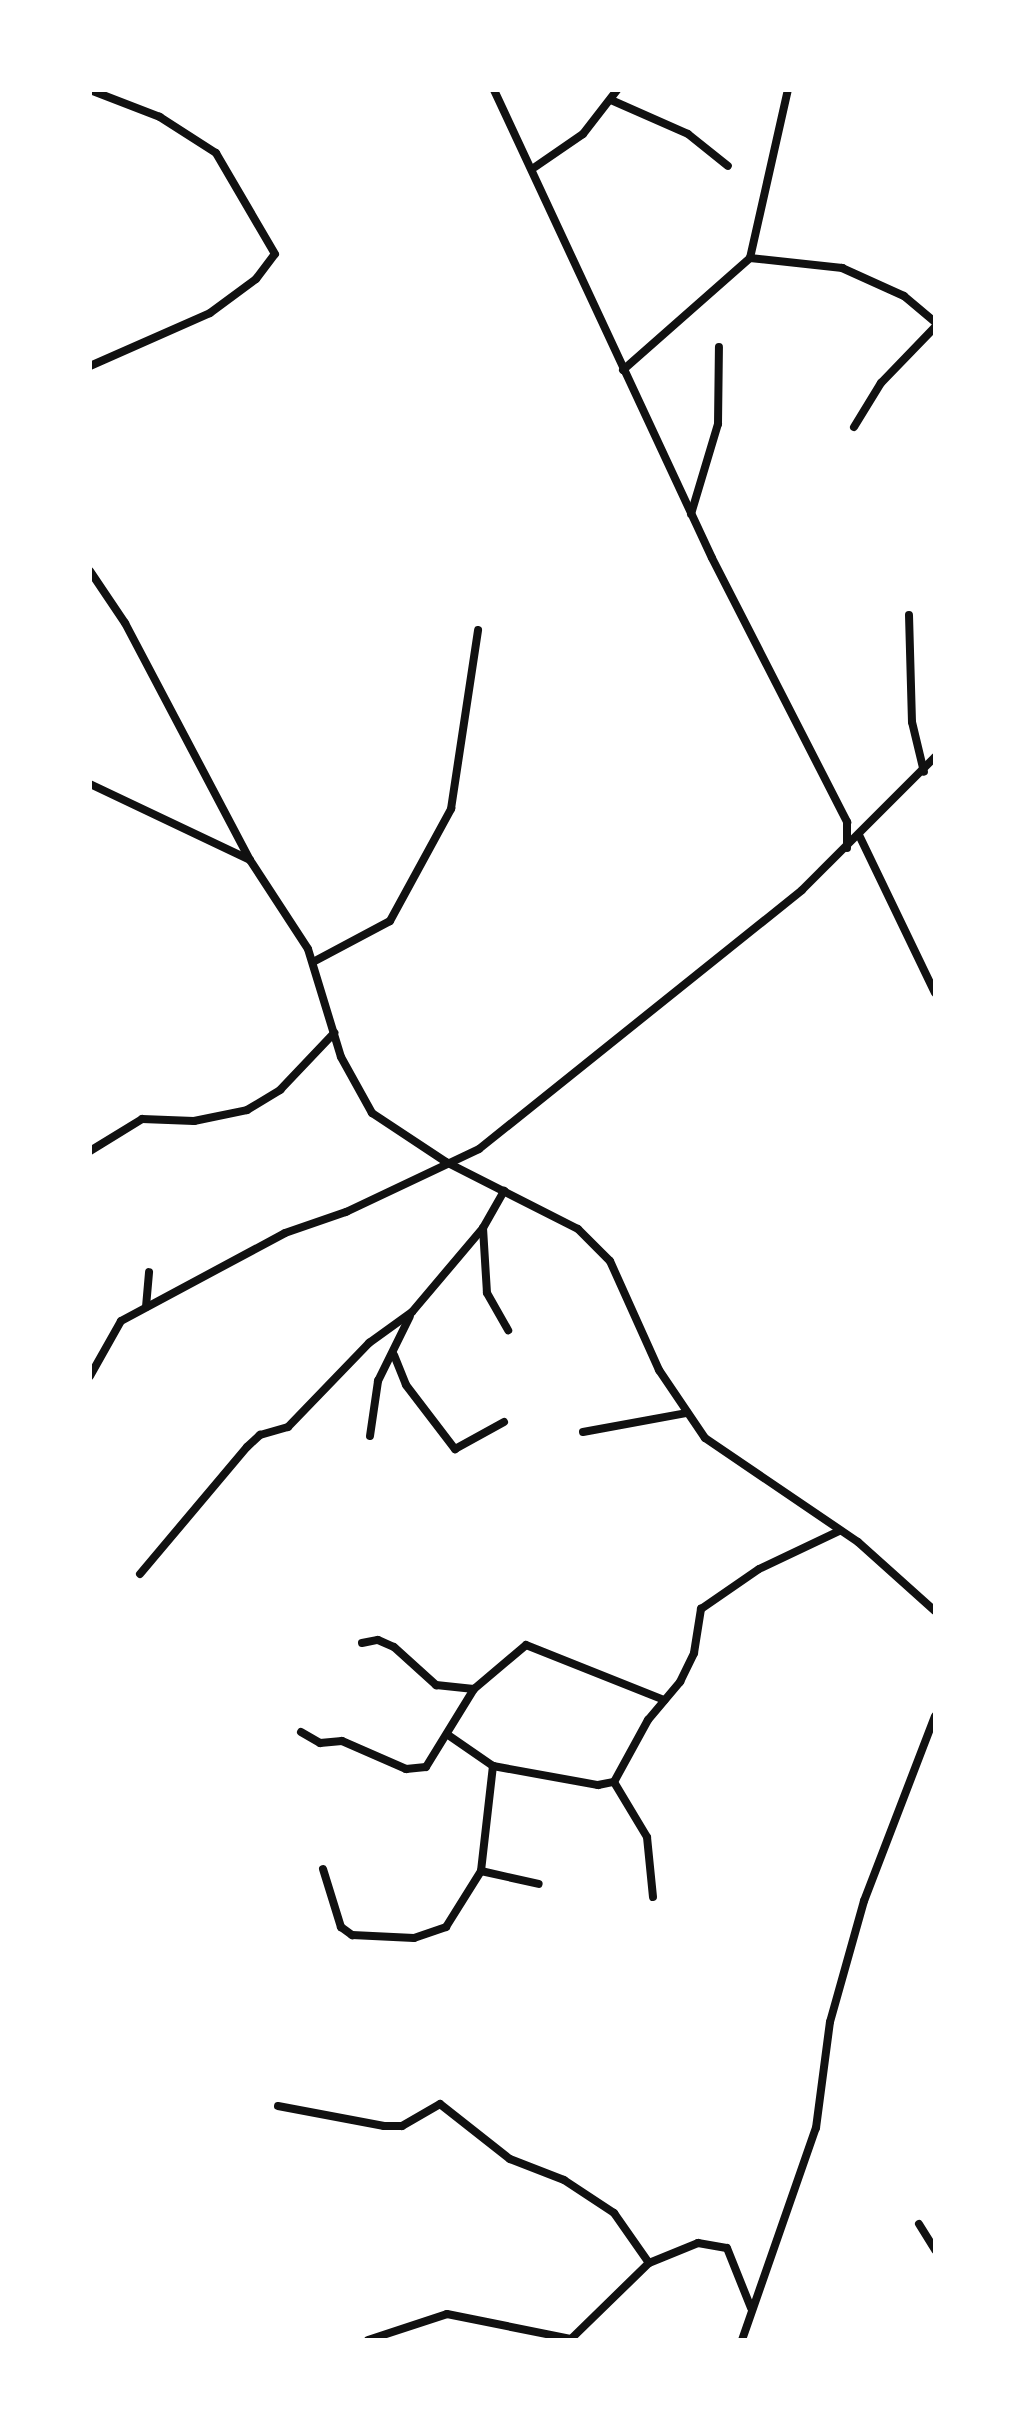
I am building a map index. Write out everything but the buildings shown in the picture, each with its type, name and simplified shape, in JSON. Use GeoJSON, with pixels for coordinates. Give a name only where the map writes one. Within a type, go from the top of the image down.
{"type":"FeatureCollection","features":[{"type":"Feature","properties":{"kind":"street"},"geometry":{"type":"LineString","coordinates":[[90,90],[160,117],[216,153],[275,254],[256,278],[210,313],[90,366]]}},
{"type":"Feature","properties":{"kind":"street"},"geometry":{"type":"LineString","coordinates":[[494,90],[535,167],[622,370],[691,514],[847,822],[848,848]]}},
{"type":"Feature","properties":{"kind":"street"},"geometry":{"type":"LineString","coordinates":[[535,167],[583,134],[616,90]]}},
{"type":"Feature","properties":{"kind":"street"},"geometry":{"type":"LineString","coordinates":[[622,370],[750,258],[788,90]]}},
{"type":"Feature","properties":{"kind":"street"},"geometry":{"type":"LineString","coordinates":[[611,100],[688,134],[728,166]]}},
{"type":"Feature","properties":{"kind":"street"},"geometry":{"type":"LineString","coordinates":[[750,258],[842,268],[904,296],[935,325],[881,383],[854,427]]}},
{"type":"Feature","properties":{"kind":"street"},"geometry":{"type":"LineString","coordinates":[[924,314],[935,314]]}},
{"type":"Feature","properties":{"kind":"street"},"geometry":{"type":"LineString","coordinates":[[691,514],[718,424],[720,348]]}},
{"type":"Feature","properties":{"kind":"street"},"geometry":{"type":"LineString","coordinates":[[90,571],[125,623],[250,860],[313,962],[334,1033],[372,1113],[446,1162],[557,1214],[610,1261],[659,1370],[687,1413],[726,1456],[839,1530],[935,1610]]}},
{"type":"Feature","properties":{"kind":"street"},"geometry":{"type":"LineString","coordinates":[[908,615],[912,722],[924,772]]}},
{"type":"Feature","properties":{"kind":"street"},"geometry":{"type":"LineString","coordinates":[[313,962],[390,921],[451,810],[478,630]]}},
{"type":"Feature","properties":{"kind":"street"},"geometry":{"type":"LineString","coordinates":[[90,1376],[121,1321],[146,1306],[244,1253],[409,1186],[446,1162],[479,1150],[554,1094],[634,1020],[848,848],[935,757]]}},
{"type":"Feature","properties":{"kind":"street"},"geometry":{"type":"LineString","coordinates":[[90,784],[250,860]]}},
{"type":"Feature","properties":{"kind":"street"},"geometry":{"type":"LineString","coordinates":[[860,835],[935,992]]}},
{"type":"Feature","properties":{"kind":"street"},"geometry":{"type":"LineString","coordinates":[[90,1151],[142,1119],[194,1121],[247,1110],[280,1090],[334,1033]]}},
{"type":"Feature","properties":{"kind":"street"},"geometry":{"type":"LineString","coordinates":[[140,1574],[246,1447],[260,1435],[288,1426],[369,1343],[412,1312],[483,1228],[504,1191]]}},
{"type":"Feature","properties":{"kind":"street"},"geometry":{"type":"LineString","coordinates":[[483,1228],[486,1293],[508,1330]]}},
{"type":"Feature","properties":{"kind":"street"},"geometry":{"type":"LineString","coordinates":[[146,1306],[149,1272]]}},
{"type":"Feature","properties":{"kind":"street"},"geometry":{"type":"LineString","coordinates":[[370,1436],[378,1381],[394,1356],[412,1312]]}},
{"type":"Feature","properties":{"kind":"street"},"geometry":{"type":"LineString","coordinates":[[394,1356],[406,1386],[455,1449],[504,1422]]}},
{"type":"Feature","properties":{"kind":"street"},"geometry":{"type":"LineString","coordinates":[[583,1432],[687,1413]]}},
{"type":"Feature","properties":{"kind":"street"},"geometry":{"type":"LineString","coordinates":[[448,1735],[492,1766],[598,1785],[614,1782],[694,1653],[701,1610],[759,1569],[839,1530]]}},
{"type":"Feature","properties":{"kind":"street"},"geometry":{"type":"LineString","coordinates":[[362,1643],[378,1640],[394,1647],[436,1686],[474,1689]]}},
{"type":"Feature","properties":{"kind":"street"},"geometry":{"type":"LineString","coordinates":[[301,1732],[320,1743],[342,1740],[406,1769],[434,1762],[474,1689],[526,1645],[664,1700]]}},
{"type":"Feature","properties":{"kind":"street"},"geometry":{"type":"LineString","coordinates":[[742,2340],[813,2138],[830,2022],[864,1901],[935,1716]]}},
{"type":"Feature","properties":{"kind":"street"},"geometry":{"type":"LineString","coordinates":[[323,1869],[342,1927],[352,1934],[414,1938],[446,1926],[481,1871],[492,1766]]}},
{"type":"Feature","properties":{"kind":"street"},"geometry":{"type":"LineString","coordinates":[[614,1782],[647,1837],[653,1898]]}},
{"type":"Feature","properties":{"kind":"street"},"geometry":{"type":"LineString","coordinates":[[481,1871],[539,1884]]}},
{"type":"Feature","properties":{"kind":"street"},"geometry":{"type":"LineString","coordinates":[[278,2106],[402,2126],[440,2104],[510,2159],[564,2180],[614,2212],[649,2263]]}},
{"type":"Feature","properties":{"kind":"street"},"geometry":{"type":"LineString","coordinates":[[920,2224],[935,2250]]}},
{"type":"Feature","properties":{"kind":"street"},"geometry":{"type":"LineString","coordinates":[[368,2340],[447,2314],[571,2340],[649,2263],[685,2245],[721,2243],[751,2308]]}}]}
